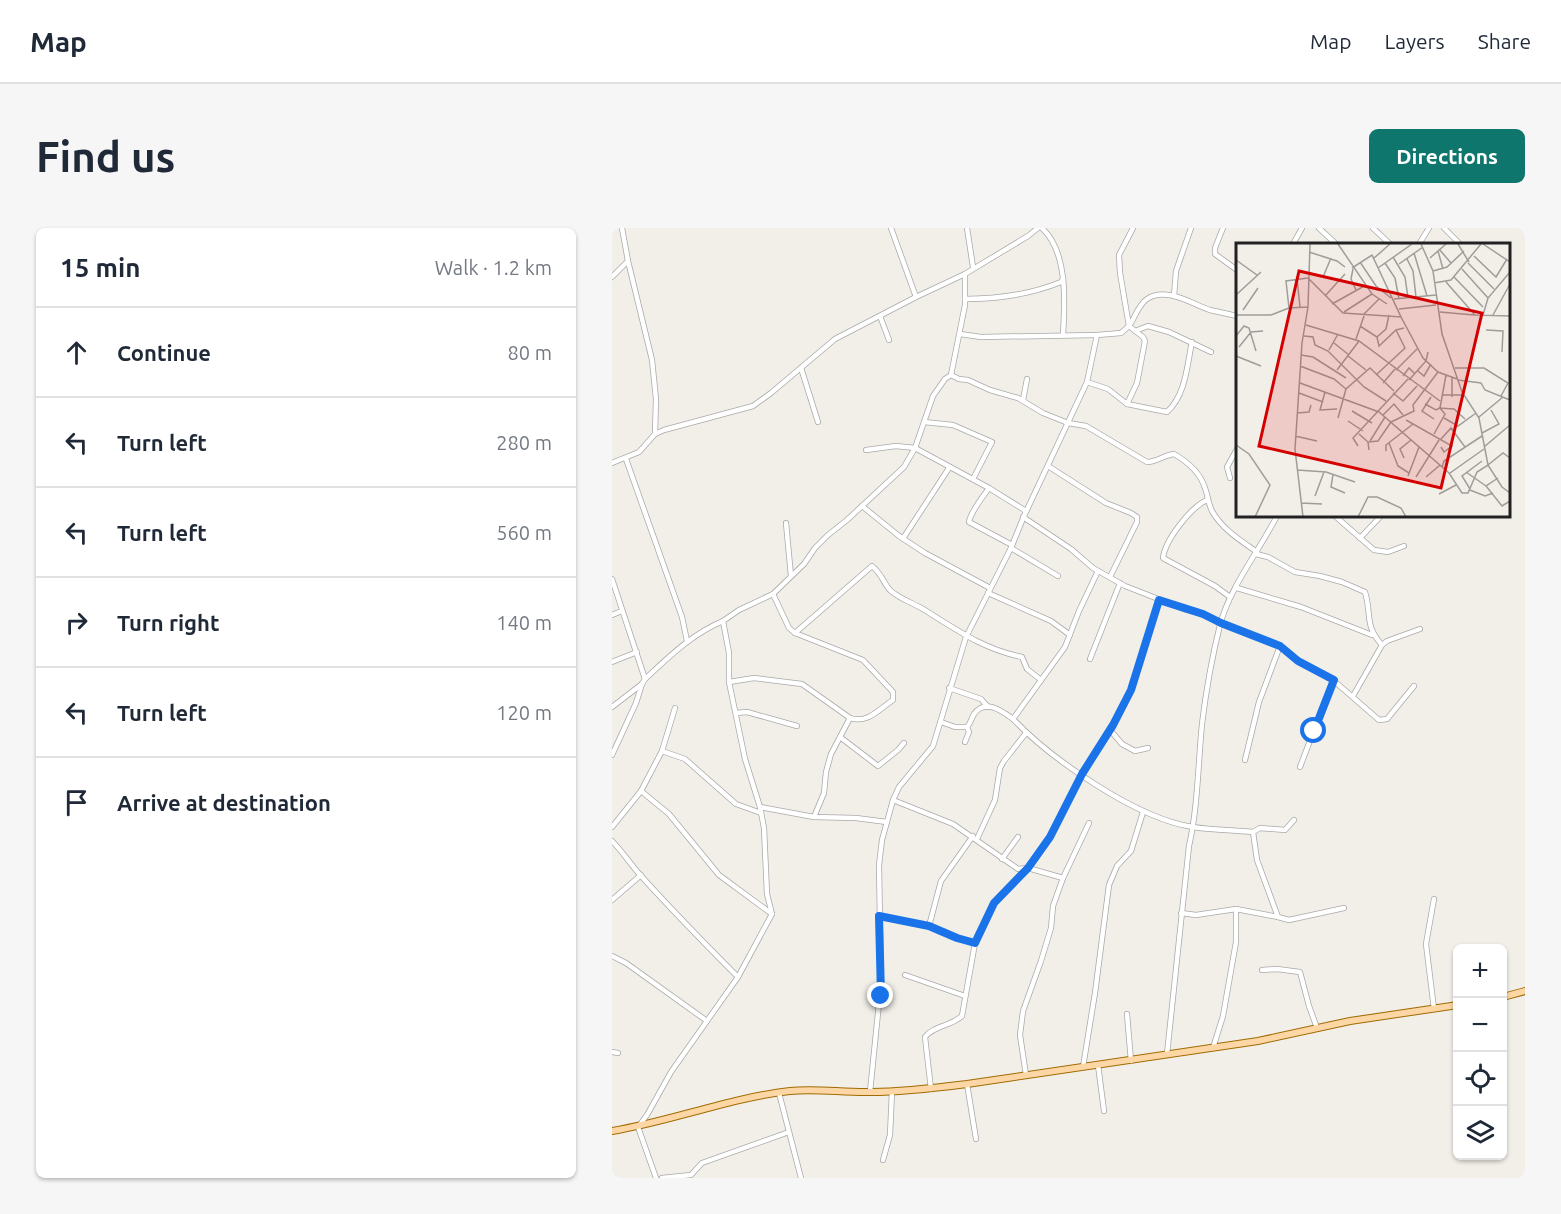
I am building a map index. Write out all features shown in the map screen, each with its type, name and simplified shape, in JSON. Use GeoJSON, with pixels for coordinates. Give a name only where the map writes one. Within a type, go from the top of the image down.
{"type":"FeatureCollection","features":[{"type":"Feature","properties":{"kind":"main road"},"geometry":{"type":"LineString","coordinates":[[1507,996],[1525,991]]}},
{"type":"Feature","properties":{"kind":"main road"},"geometry":{"type":"LineString","coordinates":[[612,1131],[744,1099],[779,1093],[813,1089],[870,1092],[931,1089],[1213,1048],[1453,1006]]}},
{"type":"Feature","properties":{"kind":"street"},"geometry":{"type":"LineString","coordinates":[[622,228],[652,360],[656,399],[655,434]]}},
{"type":"Feature","properties":{"kind":"street"},"geometry":{"type":"LineString","coordinates":[[891,228],[916,297]]}},
{"type":"Feature","properties":{"kind":"street"},"geometry":{"type":"LineString","coordinates":[[967,228],[973,267]]}},
{"type":"Feature","properties":{"kind":"street"},"geometry":{"type":"LineString","coordinates":[[612,462],[626,459],[643,448],[655,434],[664,430],[753,406],[835,339],[965,274],[1040,228],[1049,235],[1063,273],[1065,298],[1063,335]]}},
{"type":"Feature","properties":{"kind":"street"},"geometry":{"type":"LineString","coordinates":[[1127,404],[1137,383],[1145,341],[1129,326],[1120,273],[1119,255],[1133,228]]}},
{"type":"Feature","properties":{"kind":"street"},"geometry":{"type":"LineString","coordinates":[[1174,296],[1176,270],[1191,228]]}},
{"type":"Feature","properties":{"kind":"street"},"geometry":{"type":"LineString","coordinates":[[1223,228],[1215,254],[1236,269]]}},
{"type":"Feature","properties":{"kind":"street"},"geometry":{"type":"LineString","coordinates":[[1294,243],[1302,228]]}},
{"type":"Feature","properties":{"kind":"street"},"geometry":{"type":"LineString","coordinates":[[1319,228],[1335,243]]}},
{"type":"Feature","properties":{"kind":"street"},"geometry":{"type":"LineString","coordinates":[[1373,228],[1389,243]]}},
{"type":"Feature","properties":{"kind":"street"},"geometry":{"type":"LineString","coordinates":[[1420,243],[1429,228]]}},
{"type":"Feature","properties":{"kind":"street"},"geometry":{"type":"LineString","coordinates":[[1444,228],[1459,243]]}},
{"type":"Feature","properties":{"kind":"street"},"geometry":{"type":"LineString","coordinates":[[612,277],[628,261]]}},
{"type":"Feature","properties":{"kind":"street"},"geometry":{"type":"LineString","coordinates":[[612,755],[645,679],[705,628],[773,594],[828,535],[904,466],[915,448],[933,396],[945,379],[951,375],[965,299],[965,274]]}},
{"type":"Feature","properties":{"kind":"street"},"geometry":{"type":"LineString","coordinates":[[965,299],[1002,299],[1042,290],[1063,279]]}},
{"type":"Feature","properties":{"kind":"street"},"geometry":{"type":"LineString","coordinates":[[960,334],[981,337],[1121,333],[1129,326],[1138,309],[1147,299],[1157,296],[1174,296],[1236,316]]}},
{"type":"Feature","properties":{"kind":"street"},"geometry":{"type":"LineString","coordinates":[[880,316],[889,340]]}},
{"type":"Feature","properties":{"kind":"street"},"geometry":{"type":"LineString","coordinates":[[1135,331],[1148,326],[1169,332],[1211,352]]}},
{"type":"Feature","properties":{"kind":"street"},"geometry":{"type":"LineString","coordinates":[[870,1092],[880,1010],[879,865],[882,840],[893,800],[899,787],[933,746],[966,637],[1012,547],[1025,514],[1088,382],[1097,335]]}},
{"type":"Feature","properties":{"kind":"street"},"geometry":{"type":"LineString","coordinates":[[1088,382],[1108,389],[1127,404],[1167,412],[1172,408],[1183,389],[1191,342]]}},
{"type":"Feature","properties":{"kind":"street"},"geometry":{"type":"LineString","coordinates":[[801,368],[818,422]]}},
{"type":"Feature","properties":{"kind":"street"},"geometry":{"type":"LineString","coordinates":[[951,375],[1023,400],[1043,413],[1068,423],[1086,426],[1147,462],[1153,462],[1174,453],[1194,468],[1205,488],[1207,500],[1220,522],[1256,553],[1295,572],[1342,582],[1365,592],[1372,635]]}},
{"type":"Feature","properties":{"kind":"street"},"geometry":{"type":"LineString","coordinates":[[1023,400],[1027,379]]}},
{"type":"Feature","properties":{"kind":"street"},"geometry":{"type":"LineString","coordinates":[[924,422],[953,426],[992,442],[973,479]]}},
{"type":"Feature","properties":{"kind":"street"},"geometry":{"type":"LineString","coordinates":[[866,450],[896,446],[915,448],[930,455],[949,468],[989,488],[1098,571],[1159,600],[1203,614],[1280,646],[1298,661],[1334,680],[1375,717],[1384,721],[1414,687]]}},
{"type":"Feature","properties":{"kind":"street"},"geometry":{"type":"LineString","coordinates":[[1230,478],[1227,467],[1236,451]]}},
{"type":"Feature","properties":{"kind":"street"},"geometry":{"type":"LineString","coordinates":[[626,459],[682,617],[687,641]]}},
{"type":"Feature","properties":{"kind":"street"},"geometry":{"type":"LineString","coordinates":[[1048,466],[1106,503],[1135,514],[1137,517],[1137,522],[1110,577]]}},
{"type":"Feature","properties":{"kind":"street"},"geometry":{"type":"LineString","coordinates":[[904,537],[949,468]]}},
{"type":"Feature","properties":{"kind":"street"},"geometry":{"type":"LineString","coordinates":[[989,488],[975,512],[970,516],[969,522],[1058,576]]}},
{"type":"Feature","properties":{"kind":"street"},"geometry":{"type":"LineString","coordinates":[[1207,500],[1192,510],[1180,526],[1164,552],[1164,558],[1215,586],[1230,597]]}},
{"type":"Feature","properties":{"kind":"street"},"geometry":{"type":"LineString","coordinates":[[862,506],[899,536],[904,537],[925,553],[989,591],[1052,621],[1070,635]]}},
{"type":"Feature","properties":{"kind":"street"},"geometry":{"type":"LineString","coordinates":[[1167,1054],[1181,913],[1193,827],[1202,722],[1221,623],[1230,597],[1276,518]]}},
{"type":"Feature","properties":{"kind":"street"},"geometry":{"type":"LineString","coordinates":[[1337,518],[1374,550],[1382,552],[1404,546]]}},
{"type":"Feature","properties":{"kind":"street"},"geometry":{"type":"LineString","coordinates":[[1360,538],[1379,518]]}},
{"type":"Feature","properties":{"kind":"street"},"geometry":{"type":"LineString","coordinates":[[786,524],[791,576]]}},
{"type":"Feature","properties":{"kind":"street"},"geometry":{"type":"LineString","coordinates":[[795,633],[872,566],[881,573],[889,590],[924,609],[966,637],[1003,654],[1022,657],[1027,669],[1041,680]]}},
{"type":"Feature","properties":{"kind":"street"},"geometry":{"type":"LineString","coordinates":[[1013,718],[1065,647],[1098,571]]}},
{"type":"Feature","properties":{"kind":"street"},"geometry":{"type":"LineString","coordinates":[[612,579],[645,679]]}},
{"type":"Feature","properties":{"kind":"street"},"geometry":{"type":"LineString","coordinates":[[1090,659],[1120,583]]}},
{"type":"Feature","properties":{"kind":"street"},"geometry":{"type":"LineString","coordinates":[[1237,588],[1301,607],[1372,635],[1382,645]]}},
{"type":"Feature","properties":{"kind":"street"},"geometry":{"type":"LineString","coordinates":[[729,682],[754,678],[802,684],[850,718],[861,720],[870,717],[893,700],[893,692],[863,660],[795,633],[789,628],[773,594]]}},
{"type":"Feature","properties":{"kind":"street"},"geometry":{"type":"LineString","coordinates":[[931,1089],[925,1037],[929,1032],[960,1019],[975,943],[994,903],[1028,868],[1050,837],[1082,774],[1110,730],[1131,690],[1159,600]]}},
{"type":"Feature","properties":{"kind":"street"},"geometry":{"type":"LineString","coordinates":[[612,615],[622,611]]}},
{"type":"Feature","properties":{"kind":"street"},"geometry":{"type":"LineString","coordinates":[[656,1178],[638,1126],[647,1115],[671,1072],[738,977],[772,914],[767,894],[764,828],[745,759],[729,682],[729,653],[723,621]]}},
{"type":"Feature","properties":{"kind":"street"},"geometry":{"type":"LineString","coordinates":[[1353,696],[1382,645],[1420,629]]}},
{"type":"Feature","properties":{"kind":"street"},"geometry":{"type":"LineString","coordinates":[[1245,760],[1259,702],[1280,646]]}},
{"type":"Feature","properties":{"kind":"street"},"geometry":{"type":"LineString","coordinates":[[612,662],[637,652]]}},
{"type":"Feature","properties":{"kind":"street"},"geometry":{"type":"LineString","coordinates":[[1300,767],[1334,680]]}},
{"type":"Feature","properties":{"kind":"street"},"geometry":{"type":"LineString","coordinates":[[612,707],[642,684]]}},
{"type":"Feature","properties":{"kind":"street"},"geometry":{"type":"LineString","coordinates":[[949,688],[981,699],[988,707]]}},
{"type":"Feature","properties":{"kind":"street"},"geometry":{"type":"LineString","coordinates":[[941,722],[962,728],[967,727],[979,709],[981,699]]}},
{"type":"Feature","properties":{"kind":"street"},"geometry":{"type":"LineString","coordinates":[[979,709],[996,706],[1013,718],[1026,733],[1048,751],[1143,812],[1193,827],[1253,832],[1260,828],[1285,830],[1294,820]]}},
{"type":"Feature","properties":{"kind":"street"},"geometry":{"type":"LineString","coordinates":[[612,827],[641,791],[662,751],[675,708]]}},
{"type":"Feature","properties":{"kind":"street"},"geometry":{"type":"LineString","coordinates":[[736,713],[747,712],[796,726]]}},
{"type":"Feature","properties":{"kind":"street"},"geometry":{"type":"LineString","coordinates":[[814,817],[824,793],[831,754],[850,718]]}},
{"type":"Feature","properties":{"kind":"street"},"geometry":{"type":"LineString","coordinates":[[965,742],[969,732],[967,727]]}},
{"type":"Feature","properties":{"kind":"street"},"geometry":{"type":"LineString","coordinates":[[1110,730],[1122,744],[1135,751],[1148,748]]}},
{"type":"Feature","properties":{"kind":"street"},"geometry":{"type":"LineString","coordinates":[[929,926],[941,881],[975,837],[995,800],[1000,768],[1026,733]]}},
{"type":"Feature","properties":{"kind":"street"},"geometry":{"type":"LineString","coordinates":[[840,737],[878,766],[898,750],[904,742]]}},
{"type":"Feature","properties":{"kind":"street"},"geometry":{"type":"LineString","coordinates":[[662,751],[685,759],[736,804],[760,810],[814,817],[856,818],[887,822]]}},
{"type":"Feature","properties":{"kind":"street"},"geometry":{"type":"LineString","coordinates":[[641,791],[669,814],[719,875],[772,914]]}},
{"type":"Feature","properties":{"kind":"street"},"geometry":{"type":"LineString","coordinates":[[893,800],[953,824],[975,837],[1018,869],[1028,868],[1063,878]]}},
{"type":"Feature","properties":{"kind":"street"},"geometry":{"type":"LineString","coordinates":[[1083,1067],[1109,885],[1117,866],[1131,851],[1143,812]]}},
{"type":"Feature","properties":{"kind":"street"},"geometry":{"type":"LineString","coordinates":[[1026,1075],[1020,1035],[1023,1011],[1051,928],[1053,906],[1063,878],[1089,823]]}},
{"type":"Feature","properties":{"kind":"street"},"geometry":{"type":"LineString","coordinates":[[1253,832],[1257,860],[1278,918]]}},
{"type":"Feature","properties":{"kind":"street"},"geometry":{"type":"LineString","coordinates":[[1002,859],[1018,837]]}},
{"type":"Feature","properties":{"kind":"street"},"geometry":{"type":"LineString","coordinates":[[612,841],[627,856],[641,876],[738,977]]}},
{"type":"Feature","properties":{"kind":"street"},"geometry":{"type":"LineString","coordinates":[[612,900],[641,876]]}},
{"type":"Feature","properties":{"kind":"street"},"geometry":{"type":"LineString","coordinates":[[1434,899],[1426,944],[1434,1009]]}},
{"type":"Feature","properties":{"kind":"street"},"geometry":{"type":"LineString","coordinates":[[1181,913],[1196,915],[1236,909],[1289,920],[1344,908]]}},
{"type":"Feature","properties":{"kind":"street"},"geometry":{"type":"LineString","coordinates":[[1213,1048],[1223,1016],[1236,942],[1236,909]]}},
{"type":"Feature","properties":{"kind":"street"},"geometry":{"type":"LineString","coordinates":[[879,916],[929,926],[975,943]]}},
{"type":"Feature","properties":{"kind":"street"},"geometry":{"type":"LineString","coordinates":[[612,956],[626,963],[707,1021]]}},
{"type":"Feature","properties":{"kind":"street"},"geometry":{"type":"LineString","coordinates":[[1262,970],[1300,972],[1317,1028]]}},
{"type":"Feature","properties":{"kind":"street"},"geometry":{"type":"LineString","coordinates":[[904,975],[965,996]]}},
{"type":"Feature","properties":{"kind":"street"},"geometry":{"type":"LineString","coordinates":[[1127,1014],[1131,1061]]}},
{"type":"Feature","properties":{"kind":"street"},"geometry":{"type":"LineString","coordinates":[[1098,1065],[1104,1111]]}},
{"type":"Feature","properties":{"kind":"street"},"geometry":{"type":"LineString","coordinates":[[967,1084],[976,1139]]}},
{"type":"Feature","properties":{"kind":"street"},"geometry":{"type":"LineString","coordinates":[[883,1160],[890,1135],[892,1091]]}},
{"type":"Feature","properties":{"kind":"street"},"geometry":{"type":"LineString","coordinates":[[779,1093],[801,1178]]}},
{"type":"Feature","properties":{"kind":"street"},"geometry":{"type":"LineString","coordinates":[[662,1178],[691,1176],[702,1163],[789,1132]]}},
{"type":"Feature","properties":{"kind":"route"},"geometry":{"type":"LineString","coordinates":[[881,996],[879,916],[929,926],[975,943],[994,903],[1028,868],[1050,837],[1082,774],[1113,725],[1131,690],[1159,600],[1203,614],[1280,646],[1298,661],[1334,680],[1314,731]]}}]}
